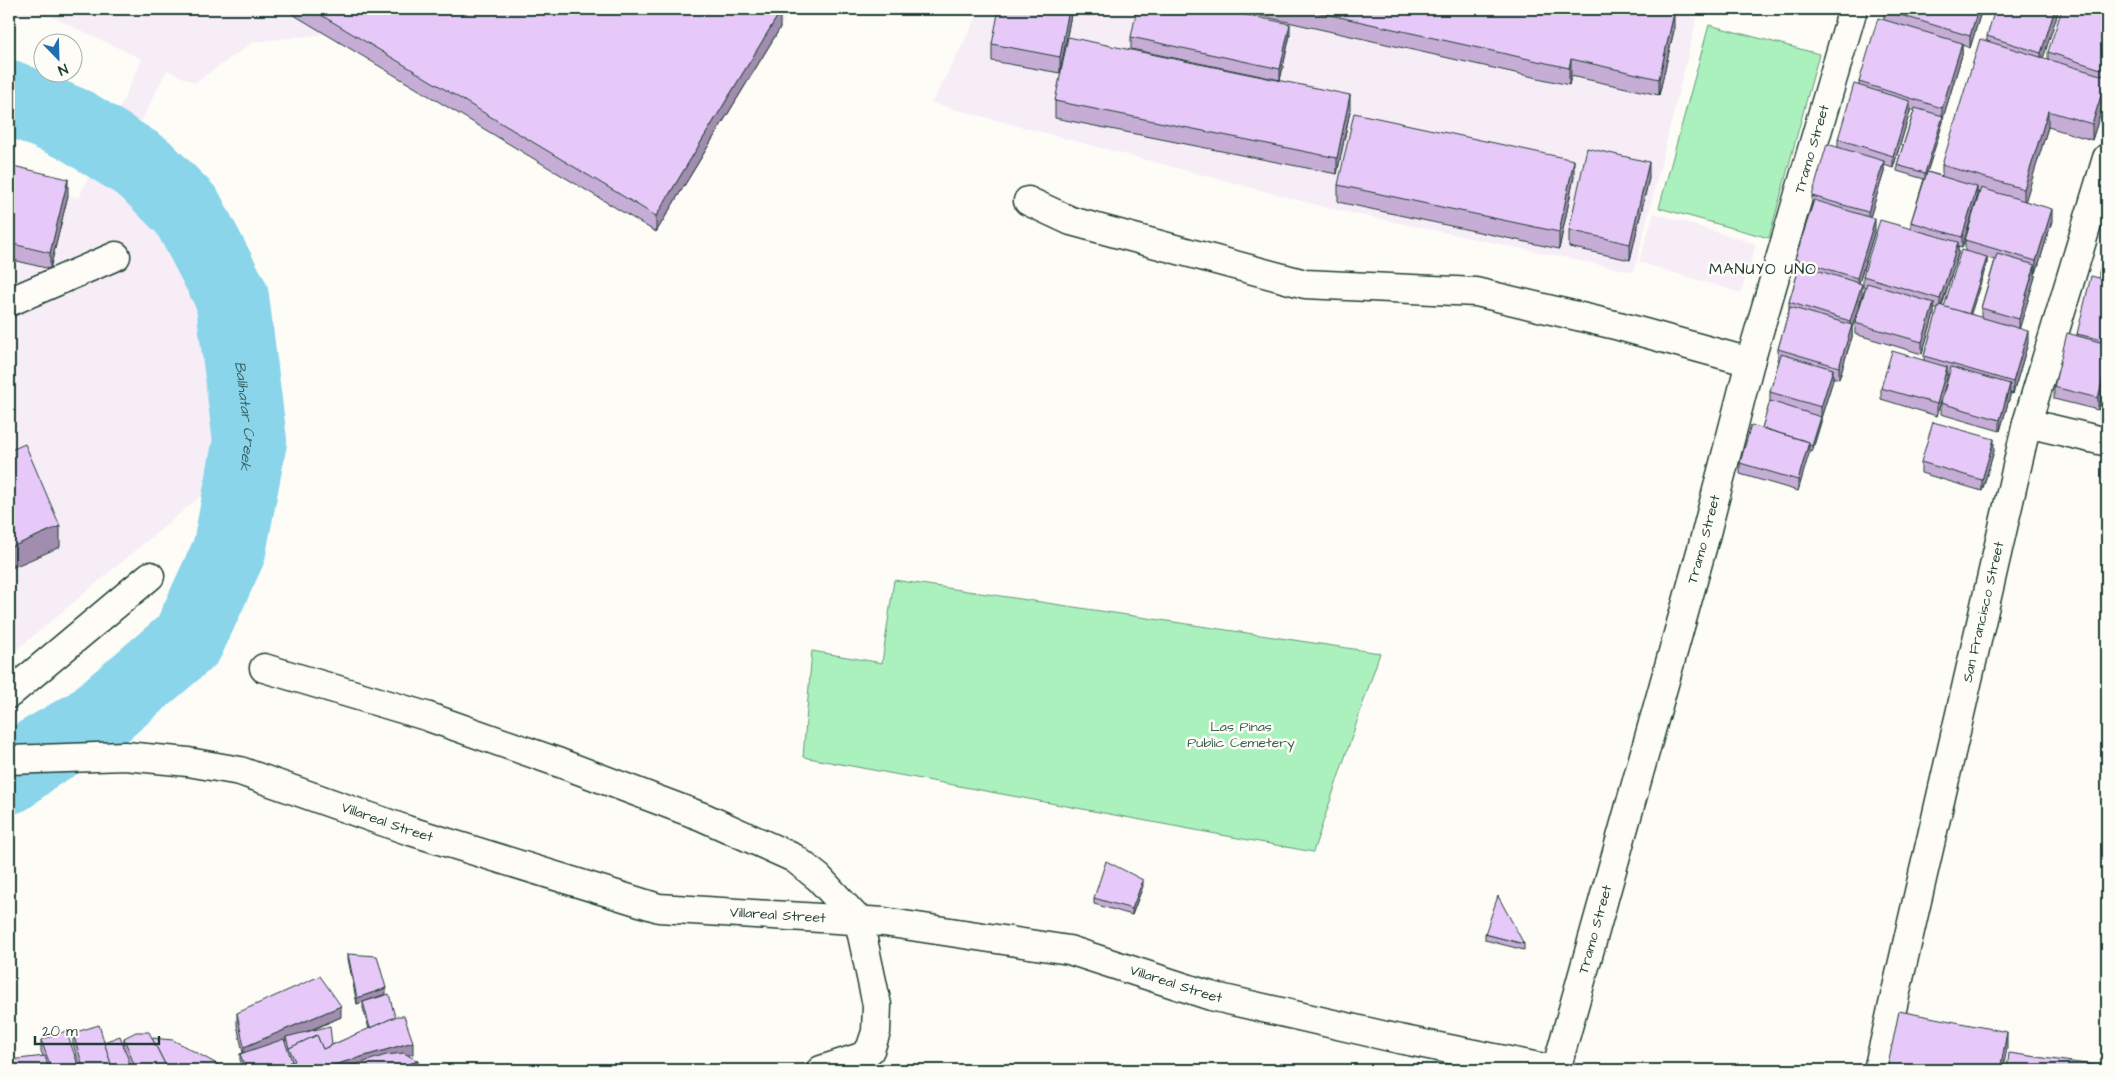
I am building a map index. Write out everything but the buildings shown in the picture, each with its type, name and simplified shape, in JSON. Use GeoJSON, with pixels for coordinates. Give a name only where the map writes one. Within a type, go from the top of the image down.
{"type":"FeatureCollection","features":[{"type":"Feature","properties":{"kind":"street","name":"Tramo Street"},"geometry":{"type":"LineString","coordinates":[[1555,1070],[1704,541],[1750,362],[1853,9]]}},
{"type":"Feature","properties":{"kind":"street","name":"San Francisco Street"},"geometry":{"type":"LineString","coordinates":[[1878,1070],[2027,423],[2107,158]]}},
{"type":"Feature","properties":{"kind":"street"},"geometry":{"type":"LineString","coordinates":[[1028,201],[1072,221],[1305,284],[1476,292],[1619,326],[1750,362]]}},
{"type":"Feature","properties":{"kind":"street"},"geometry":{"type":"LineString","coordinates":[[9,302],[116,256]]}},
{"type":"Feature","properties":{"kind":"street"},"geometry":{"type":"LineString","coordinates":[[2027,423],[2107,442]]}},
{"type":"Feature","properties":{"kind":"street"},"geometry":{"type":"LineString","coordinates":[[9,694],[150,576]]}},
{"type":"Feature","properties":{"kind":"street"},"geometry":{"type":"LineString","coordinates":[[264,668],[426,716],[560,763],[747,835],[794,858],[809,869],[859,921],[877,1005],[876,1032],[870,1050],[861,1057],[821,1070]]}},
{"type":"Feature","properties":{"kind":"street","name":"Villareal Street"},"geometry":{"type":"LineString","coordinates":[[9,760],[125,756],[188,762],[240,771],[407,830],[659,908],[884,922],[1069,950],[1211,996],[1399,1039],[1555,1070]]}},
{"type":"Feature","properties":{"kind":"shaded area"},"geometry":{"type":"Polygon","coordinates":[[[9,9],[791,9],[657,232],[325,34],[253,42],[195,83],[167,70],[109,185],[167,228],[188,263],[209,315],[221,406],[208,490],[9,656],[9,181],[79,198],[142,59],[50,16],[9,12],[9,9]]]}},
{"type":"Feature","properties":{"kind":"shaded area"},"geometry":{"type":"Polygon","coordinates":[[[981,9],[1662,9],[1697,18],[1634,272],[1328,208],[932,103],[981,9]]]}},
{"type":"Feature","properties":{"kind":"shaded area"},"geometry":{"type":"Polygon","coordinates":[[[1654,213],[1756,244],[1741,293],[1639,262],[1654,213]]]}},
{"type":"Feature","properties":{"kind":"green space"},"geometry":{"type":"Polygon","coordinates":[[[1709,25],[1819,54],[1769,238],[1659,208],[1709,25]]]}},
{"type":"Feature","properties":{"kind":"green space","name":"Las Pinas Public Cemetery"},"geometry":{"type":"Polygon","coordinates":[[[894,580],[1380,653],[1313,852],[803,757],[812,651],[882,663],[894,580]]]}},
{"type":"Feature","properties":{"kind":"waterway","name":"Balihatar Creek"},"geometry":{"type":"LineString","coordinates":[[9,97],[77,126],[144,168],[187,211],[232,297],[250,441],[229,551],[188,640],[90,724],[38,754],[9,777]]}},
{"type":"Feature","properties":{"kind":"district","name":"MANUYO UNO"},"geometry":{"type":"Point","coordinates":[1763,269]}}]}
